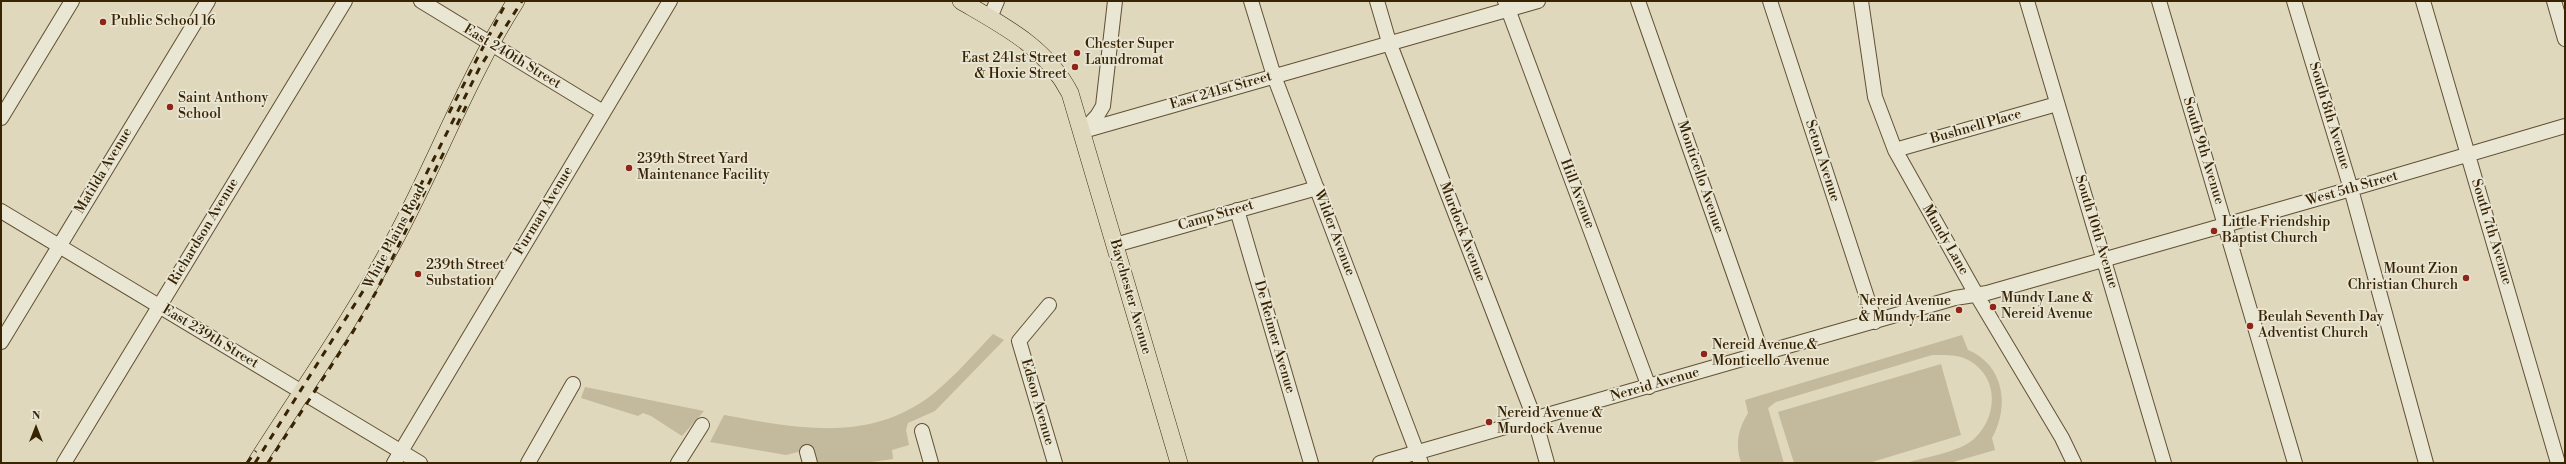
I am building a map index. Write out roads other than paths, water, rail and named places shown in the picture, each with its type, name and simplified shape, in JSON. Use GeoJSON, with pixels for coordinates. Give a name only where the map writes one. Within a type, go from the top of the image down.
{"type":"FeatureCollection","features":[{"type":"Feature","properties":{"kind":"main road","name":"White Plains Road"},"geometry":{"type":"LineString","coordinates":[[256,463],[359,303],[394,240],[491,44],[516,1]]}},
{"type":"Feature","properties":{"kind":"main road"},"geometry":{"type":"LineString","coordinates":[[961,1],[1027,41],[1049,61],[1070,93],[1083,131]]}},
{"type":"Feature","properties":{"kind":"main road","name":"Baychester Avenue"},"geometry":{"type":"LineString","coordinates":[[1083,131],[1179,463]]}},
{"type":"Feature","properties":{"kind":"street"},"geometry":{"type":"LineString","coordinates":[[1,118],[72,1]]}},
{"type":"Feature","properties":{"kind":"street","name":"Matilda Avenue"},"geometry":{"type":"LineString","coordinates":[[1,342],[208,1]]}},
{"type":"Feature","properties":{"kind":"street","name":"Richardson Avenue"},"geometry":{"type":"LineString","coordinates":[[64,463],[345,1]]}},
{"type":"Feature","properties":{"kind":"street","name":"East 240th Street"},"geometry":{"type":"LineString","coordinates":[[421,1],[604,112]]}},
{"type":"Feature","properties":{"kind":"street","name":"Furman Avenue"},"geometry":{"type":"LineString","coordinates":[[397,457],[670,1]]}},
{"type":"Feature","properties":{"kind":"street"},"geometry":{"type":"LineString","coordinates":[[990,18],[997,1]]}},
{"type":"Feature","properties":{"kind":"street"},"geometry":{"type":"LineString","coordinates":[[1083,131],[1094,120],[1102,106],[1115,1]]}},
{"type":"Feature","properties":{"kind":"street","name":"Wilder Avenue"},"geometry":{"type":"LineString","coordinates":[[1251,1],[1274,76],[1419,458]]}},
{"type":"Feature","properties":{"kind":"street","name":"Murdock Avenue"},"geometry":{"type":"LineString","coordinates":[[1377,1],[1389,42],[1535,420],[1547,463]]}},
{"type":"Feature","properties":{"kind":"street","name":"East 241st Street"},"geometry":{"type":"LineString","coordinates":[[1083,131],[1389,42],[1506,5],[1538,1]]}},
{"type":"Feature","properties":{"kind":"street","name":"Monticello Avenue"},"geometry":{"type":"LineString","coordinates":[[1638,1],[1762,354]]}},
{"type":"Feature","properties":{"kind":"street","name":"Seton Avenue"},"geometry":{"type":"LineString","coordinates":[[1770,1],[1875,322]]}},
{"type":"Feature","properties":{"kind":"street","name":"Mundy Lane"},"geometry":{"type":"LineString","coordinates":[[1861,1],[1874,97],[1895,150],[1976,294],[2062,438],[2074,463]]}},
{"type":"Feature","properties":{"kind":"street","name":"South 10th Avenue"},"geometry":{"type":"LineString","coordinates":[[2027,1],[2105,259],[2164,463]]}},
{"type":"Feature","properties":{"kind":"street","name":"South 9th Avenue"},"geometry":{"type":"LineString","coordinates":[[2159,1],[2294,463]]}},
{"type":"Feature","properties":{"kind":"street","name":"South 8th Avenue"},"geometry":{"type":"LineString","coordinates":[[2294,1],[2351,190],[2426,463]]}},
{"type":"Feature","properties":{"kind":"street","name":"South 7th Avenue"},"geometry":{"type":"LineString","coordinates":[[2423,1],[2558,463]]}},
{"type":"Feature","properties":{"kind":"street"},"geometry":{"type":"LineString","coordinates":[[2554,1],[2565,39]]}},
{"type":"Feature","properties":{"kind":"street","name":"Hill Avenue"},"geometry":{"type":"LineString","coordinates":[[1506,5],[1649,387]]}},
{"type":"Feature","properties":{"kind":"street","name":"Bushnell Place"},"geometry":{"type":"LineString","coordinates":[[1895,150],[2057,104]]}},
{"type":"Feature","properties":{"kind":"street","name":"West 5th Street"},"geometry":{"type":"LineString","coordinates":[[1976,294],[2351,190],[2565,126]]}},
{"type":"Feature","properties":{"kind":"street","name":"Camp Street"},"geometry":{"type":"LineString","coordinates":[[1115,245],[1317,188]]}},
{"type":"Feature","properties":{"kind":"street","name":"De Reimer Avenue"},"geometry":{"type":"LineString","coordinates":[[1237,210],[1311,463]]}},
{"type":"Feature","properties":{"kind":"street","name":"East 239th Street"},"geometry":{"type":"LineString","coordinates":[[1,211],[302,392],[397,457],[420,463]]}},
{"type":"Feature","properties":{"kind":"street","name":"Nereid Avenue"},"geometry":{"type":"LineString","coordinates":[[1380,463],[1419,458],[1535,420],[1955,298],[1976,294]]}},
{"type":"Feature","properties":{"kind":"street","name":"Edson Avenue"},"geometry":{"type":"LineString","coordinates":[[1050,304],[1019,341],[1055,463]]}},
{"type":"Feature","properties":{"kind":"street"},"geometry":{"type":"LineString","coordinates":[[528,463],[573,384]]}},
{"type":"Feature","properties":{"kind":"street"},"geometry":{"type":"LineString","coordinates":[[682,460],[702,425]]}},
{"type":"Feature","properties":{"kind":"street"},"geometry":{"type":"LineString","coordinates":[[922,431],[931,463]]}},
{"type":"Feature","properties":{"kind":"railway"},"geometry":{"type":"LineString","coordinates":[[449,113],[507,1]]}},
{"type":"Feature","properties":{"kind":"railway"},"geometry":{"type":"LineString","coordinates":[[255,463],[370,280],[398,230],[480,67],[522,1]]}},
{"type":"Feature","properties":{"kind":"railway"},"geometry":{"type":"LineString","coordinates":[[457,125],[469,100]]}},
{"type":"Feature","properties":{"kind":"railway"},"geometry":{"type":"LineString","coordinates":[[268,463],[350,337],[376,292],[445,150]]}},
{"type":"Feature","properties":{"kind":"railway"},"geometry":{"type":"LineString","coordinates":[[247,463],[256,451]]}},
{"type":"Feature","properties":{"kind":"place","name":"Public School 16"},"geometry":{"type":"Point","coordinates":[103,22]}},
{"type":"Feature","properties":{"kind":"place","name":"Chester Super Laundromat"},"geometry":{"type":"Point","coordinates":[1077,53]}},
{"type":"Feature","properties":{"kind":"place","name":"East 241st Street & Hoxie Street"},"geometry":{"type":"Point","coordinates":[1075,67]}},
{"type":"Feature","properties":{"kind":"place","name":"Saint Anthony School"},"geometry":{"type":"Point","coordinates":[170,107]}},
{"type":"Feature","properties":{"kind":"place","name":"239th Street Yard Maintenance Facility"},"geometry":{"type":"Point","coordinates":[629,168]}},
{"type":"Feature","properties":{"kind":"place","name":"Little Friendship Baptist Church"},"geometry":{"type":"Point","coordinates":[2214,231]}},
{"type":"Feature","properties":{"kind":"place","name":"239th Street Substation"},"geometry":{"type":"Point","coordinates":[418,274]}},
{"type":"Feature","properties":{"kind":"place","name":"Mount Zion Christian Church"},"geometry":{"type":"Point","coordinates":[2466,278]}},
{"type":"Feature","properties":{"kind":"place","name":"Mundy Lane & Nereid Avenue"},"geometry":{"type":"Point","coordinates":[1993,307]}},
{"type":"Feature","properties":{"kind":"place","name":"Nereid Avenue & Mundy Lane"},"geometry":{"type":"Point","coordinates":[1959,310]}},
{"type":"Feature","properties":{"kind":"place","name":"Beulah Seventh Day Adventist Church"},"geometry":{"type":"Point","coordinates":[2250,326]}},
{"type":"Feature","properties":{"kind":"place","name":"Nereid Avenue & Monticello Avenue"},"geometry":{"type":"Point","coordinates":[1704,354]}},
{"type":"Feature","properties":{"kind":"place","name":"Nereid Avenue & Murdock Avenue"},"geometry":{"type":"Point","coordinates":[1489,422]}}]}
